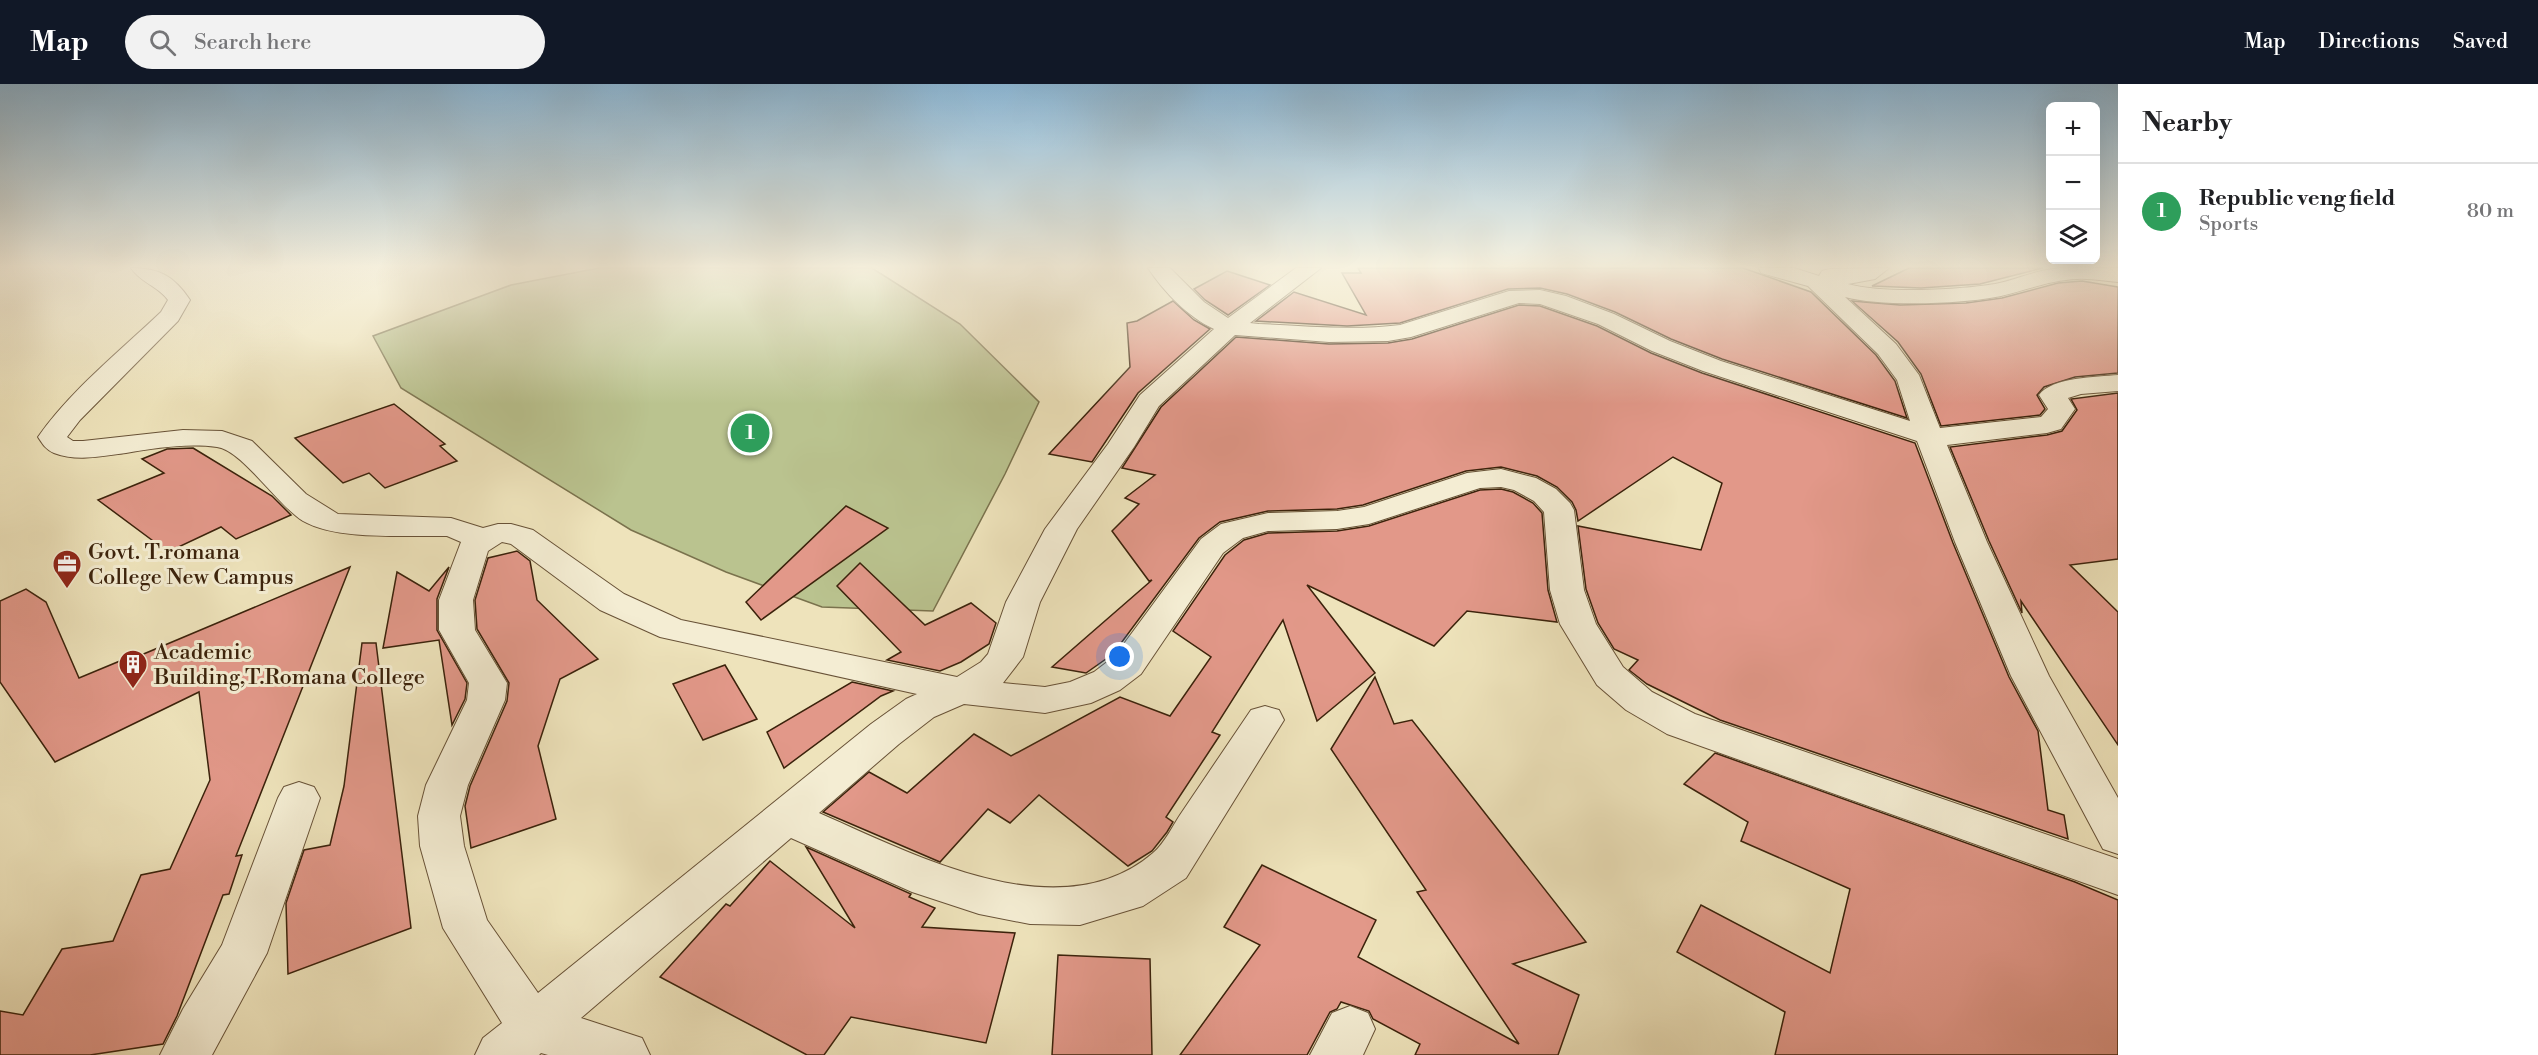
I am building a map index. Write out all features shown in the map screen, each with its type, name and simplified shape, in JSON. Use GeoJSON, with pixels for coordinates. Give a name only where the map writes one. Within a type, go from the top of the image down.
{"type":"FeatureCollection","features":[{"type":"Feature","properties":{"kind":"street"},"geometry":{"type":"LineString","coordinates":[[172,313],[70,414],[52,437],[56,444],[67,449],[83,450],[194,437],[225,440],[243,448],[300,506],[327,522],[450,527],[483,539]]}},
{"type":"Feature","properties":{"kind":"street"},"geometry":{"type":"LineString","coordinates":[[1206,313],[1230,327],[1248,330],[1350,336],[1403,332],[1464,313]]}},
{"type":"Feature","properties":{"kind":"street"},"geometry":{"type":"LineString","coordinates":[[517,1041],[903,721],[935,700],[961,692],[994,671],[1005,657],[1023,602],[1061,529],[1120,447],[1149,401],[1230,327],[1249,313]]}},
{"type":"Feature","properties":{"kind":"street"},"geometry":{"type":"LineString","coordinates":[[1591,313],[1661,346],[1712,366],[1929,436],[1957,436],[2037,427],[2051,423],[2062,409],[2052,395],[2077,386],[2118,383]]}},
{"type":"Feature","properties":{"kind":"street"},"geometry":{"type":"LineString","coordinates":[[1849,313],[1887,349],[1903,368],[1917,395],[1929,436],[1971,542],[2030,676],[2118,837]]}},
{"type":"Feature","properties":{"kind":"street"},"geometry":{"type":"LineString","coordinates":[[517,1041],[466,927],[442,846],[439,816],[447,785],[486,700],[488,683],[457,630],[456,600],[473,548],[483,539],[498,533],[511,532],[522,537],[612,602],[672,629],[961,692],[1045,700],[1078,694],[1107,681],[1128,665],[1212,546],[1232,531],[1268,522],[1337,520],[1369,515],[1477,479],[1501,478],[1525,484],[1545,495],[1559,510],[1567,590],[1578,624],[1610,676],[1639,701],[1681,724],[2118,877]]}},
{"type":"Feature","properties":{"kind":"street"},"geometry":{"type":"LineString","coordinates":[[786,817],[939,883],[970,893],[1030,905],[1063,907],[1099,902],[1127,893],[1152,881],[1170,865],[1265,720]]}},
{"type":"Feature","properties":{"kind":"street"},"geometry":{"type":"LineString","coordinates":[[186,1055],[201,1024],[243,953],[298,798]]}},
{"type":"Feature","properties":{"kind":"street"},"geometry":{"type":"LineString","coordinates":[[517,1041],[624,1055]]}},
{"type":"Feature","properties":{"kind":"green space"},"geometry":{"type":"Polygon","coordinates":[[[434,313],[943,313],[960,324],[1039,402],[1005,474],[933,611],[822,607],[726,572],[631,530],[401,388],[373,336],[434,313]]]}},
{"type":"Feature","properties":{"kind":"building"},"geometry":{"type":"Polygon","coordinates":[[[1151,313],[1187,313],[1210,329],[1138,393],[1092,462],[1049,454],[1130,367],[1127,323],[1137,321],[1151,313]]]}},
{"type":"Feature","properties":{"kind":"building"},"geometry":{"type":"Polygon","coordinates":[[[1266,313],[1366,315],[1365,313],[1431,313],[1400,323],[1347,326],[1256,321],[1266,313]]]}},
{"type":"Feature","properties":{"kind":"building"},"geometry":{"type":"Polygon","coordinates":[[[1493,313],[1561,313],[1597,326],[1651,353],[1702,373],[1915,443],[1953,543],[2009,677],[2038,731],[2048,810],[2064,815],[2068,839],[1720,720],[1647,684],[1629,670],[1638,660],[1614,649],[1598,623],[1586,589],[1578,526],[1701,550],[1722,483],[1673,457],[1578,521],[1572,502],[1557,487],[1537,476],[1501,467],[1466,471],[1363,505],[1337,509],[1268,511],[1220,522],[1199,538],[1113,654],[1086,673],[1052,667],[1152,580],[1149,581],[1112,531],[1139,504],[1125,498],[1155,475],[1122,468],[1161,407],[1236,337],[1329,344],[1388,343],[1412,339],[1493,313]]]}},
{"type":"Feature","properties":{"kind":"building"},"geometry":{"type":"Polygon","coordinates":[[[1618,313],[1833,313],[1876,355],[1895,381],[1907,418],[1722,359],[1671,339],[1618,313]]]}},
{"type":"Feature","properties":{"kind":"building"},"geometry":{"type":"Polygon","coordinates":[[[1866,313],[2118,313],[2118,373],[2075,377],[2044,387],[2037,395],[2045,409],[2040,415],[1941,426],[1921,374],[1898,342],[1866,313]]]}},
{"type":"Feature","properties":{"kind":"building"},"geometry":{"type":"Polygon","coordinates":[[[2118,393],[2118,559],[2070,565],[2118,612],[2118,745],[2021,601],[2022,613],[1950,447],[2047,435],[2062,431],[2077,410],[2071,399],[2118,393]]]}},
{"type":"Feature","properties":{"kind":"building"},"geometry":{"type":"Polygon","coordinates":[[[394,404],[445,444],[440,446],[457,461],[385,488],[369,473],[343,483],[295,438],[394,404]]]}},
{"type":"Feature","properties":{"kind":"building"},"geometry":{"type":"Polygon","coordinates":[[[193,448],[272,496],[291,515],[236,539],[221,527],[168,552],[98,500],[164,473],[142,459],[167,449],[193,448]]]}},
{"type":"Feature","properties":{"kind":"building"},"geometry":{"type":"Polygon","coordinates":[[[1501,489],[1513,492],[1533,503],[1542,513],[1548,590],[1557,622],[1467,611],[1434,646],[1307,585],[1375,673],[1317,721],[1283,620],[1212,732],[1220,735],[1166,817],[1173,822],[1167,832],[1152,851],[1128,866],[1039,795],[1010,823],[988,809],[940,862],[823,812],[869,772],[907,793],[974,734],[1011,756],[1120,697],[1170,716],[1211,657],[1173,631],[1225,555],[1244,540],[1268,533],[1337,531],[1369,526],[1480,490],[1501,489]]]}},
{"type":"Feature","properties":{"kind":"building"},"geometry":{"type":"Polygon","coordinates":[[[846,506],[888,528],[761,620],[746,602],[846,506]]]}},
{"type":"Feature","properties":{"kind":"building"},"geometry":{"type":"Polygon","coordinates":[[[517,551],[530,561],[537,600],[598,659],[560,679],[538,746],[556,819],[471,848],[465,806],[470,786],[507,701],[509,683],[477,629],[475,600],[488,558],[517,551]]]}},
{"type":"Feature","properties":{"kind":"building"},"geometry":{"type":"Polygon","coordinates":[[[860,563],[925,625],[971,603],[996,623],[989,644],[961,662],[940,671],[887,660],[901,652],[837,586],[860,563]]]}},
{"type":"Feature","properties":{"kind":"building"},"geometry":{"type":"Polygon","coordinates":[[[350,567],[236,856],[242,855],[229,894],[223,895],[177,1016],[163,1044],[90,1055],[0,1055],[0,1011],[23,1015],[62,949],[113,941],[141,875],[170,869],[210,780],[199,692],[55,762],[0,682],[0,601],[26,589],[46,602],[79,678],[132,656],[134,658],[350,567]]]}},
{"type":"Feature","properties":{"kind":"building"},"geometry":{"type":"Polygon","coordinates":[[[449,567],[437,599],[437,630],[467,683],[465,699],[452,725],[439,640],[383,648],[397,572],[429,591],[449,567]]]}},
{"type":"Feature","properties":{"kind":"building"},"geometry":{"type":"Polygon","coordinates":[[[362,643],[376,643],[411,928],[288,974],[286,903],[304,850],[330,845],[344,786],[362,643]]]}},
{"type":"Feature","properties":{"kind":"building"},"geometry":{"type":"Polygon","coordinates":[[[725,665],[757,719],[703,740],[673,684],[725,665]]]}},
{"type":"Feature","properties":{"kind":"building"},"geometry":{"type":"Polygon","coordinates":[[[1375,677],[1394,724],[1412,720],[1586,942],[1513,964],[1579,995],[1558,1055],[1415,1055],[1420,1044],[1373,1019],[1369,1011],[1341,1002],[1337,1009],[1330,1012],[1307,1055],[1180,1055],[1260,945],[1224,927],[1262,865],[1376,920],[1358,957],[1519,1044],[1417,892],[1426,890],[1331,749],[1375,677]]]}},
{"type":"Feature","properties":{"kind":"building"},"geometry":{"type":"Polygon","coordinates":[[[852,682],[893,691],[881,696],[784,768],[767,732],[852,682]]]}},
{"type":"Feature","properties":{"kind":"building"},"geometry":{"type":"Polygon","coordinates":[[[1715,753],[2075,882],[2118,900],[2118,1055],[1775,1055],[1785,1012],[1677,952],[1701,905],[1830,973],[1850,889],[1741,841],[1748,822],[1684,784],[1715,753]]]}},
{"type":"Feature","properties":{"kind":"building"},"geometry":{"type":"Polygon","coordinates":[[[806,847],[911,894],[909,897],[935,908],[922,927],[1015,933],[986,1043],[851,1017],[824,1055],[807,1055],[660,977],[726,904],[730,906],[770,861],[855,928],[806,847]]]}},
{"type":"Feature","properties":{"kind":"building"},"geometry":{"type":"Polygon","coordinates":[[[1058,955],[1150,959],[1152,1055],[1052,1055],[1058,955]]]}},
{"type":"Feature","properties":{"kind":"place","name":"Republic veng field"},"geometry":{"type":"Point","coordinates":[750,433]}},
{"type":"Feature","properties":{"kind":"place","name":"Govt. T.romana College New Campus"},"geometry":{"type":"Point","coordinates":[67,590]}},
{"type":"Feature","properties":{"kind":"place","name":"Academic Building,T.Romana College"},"geometry":{"type":"Point","coordinates":[133,690]}}]}
